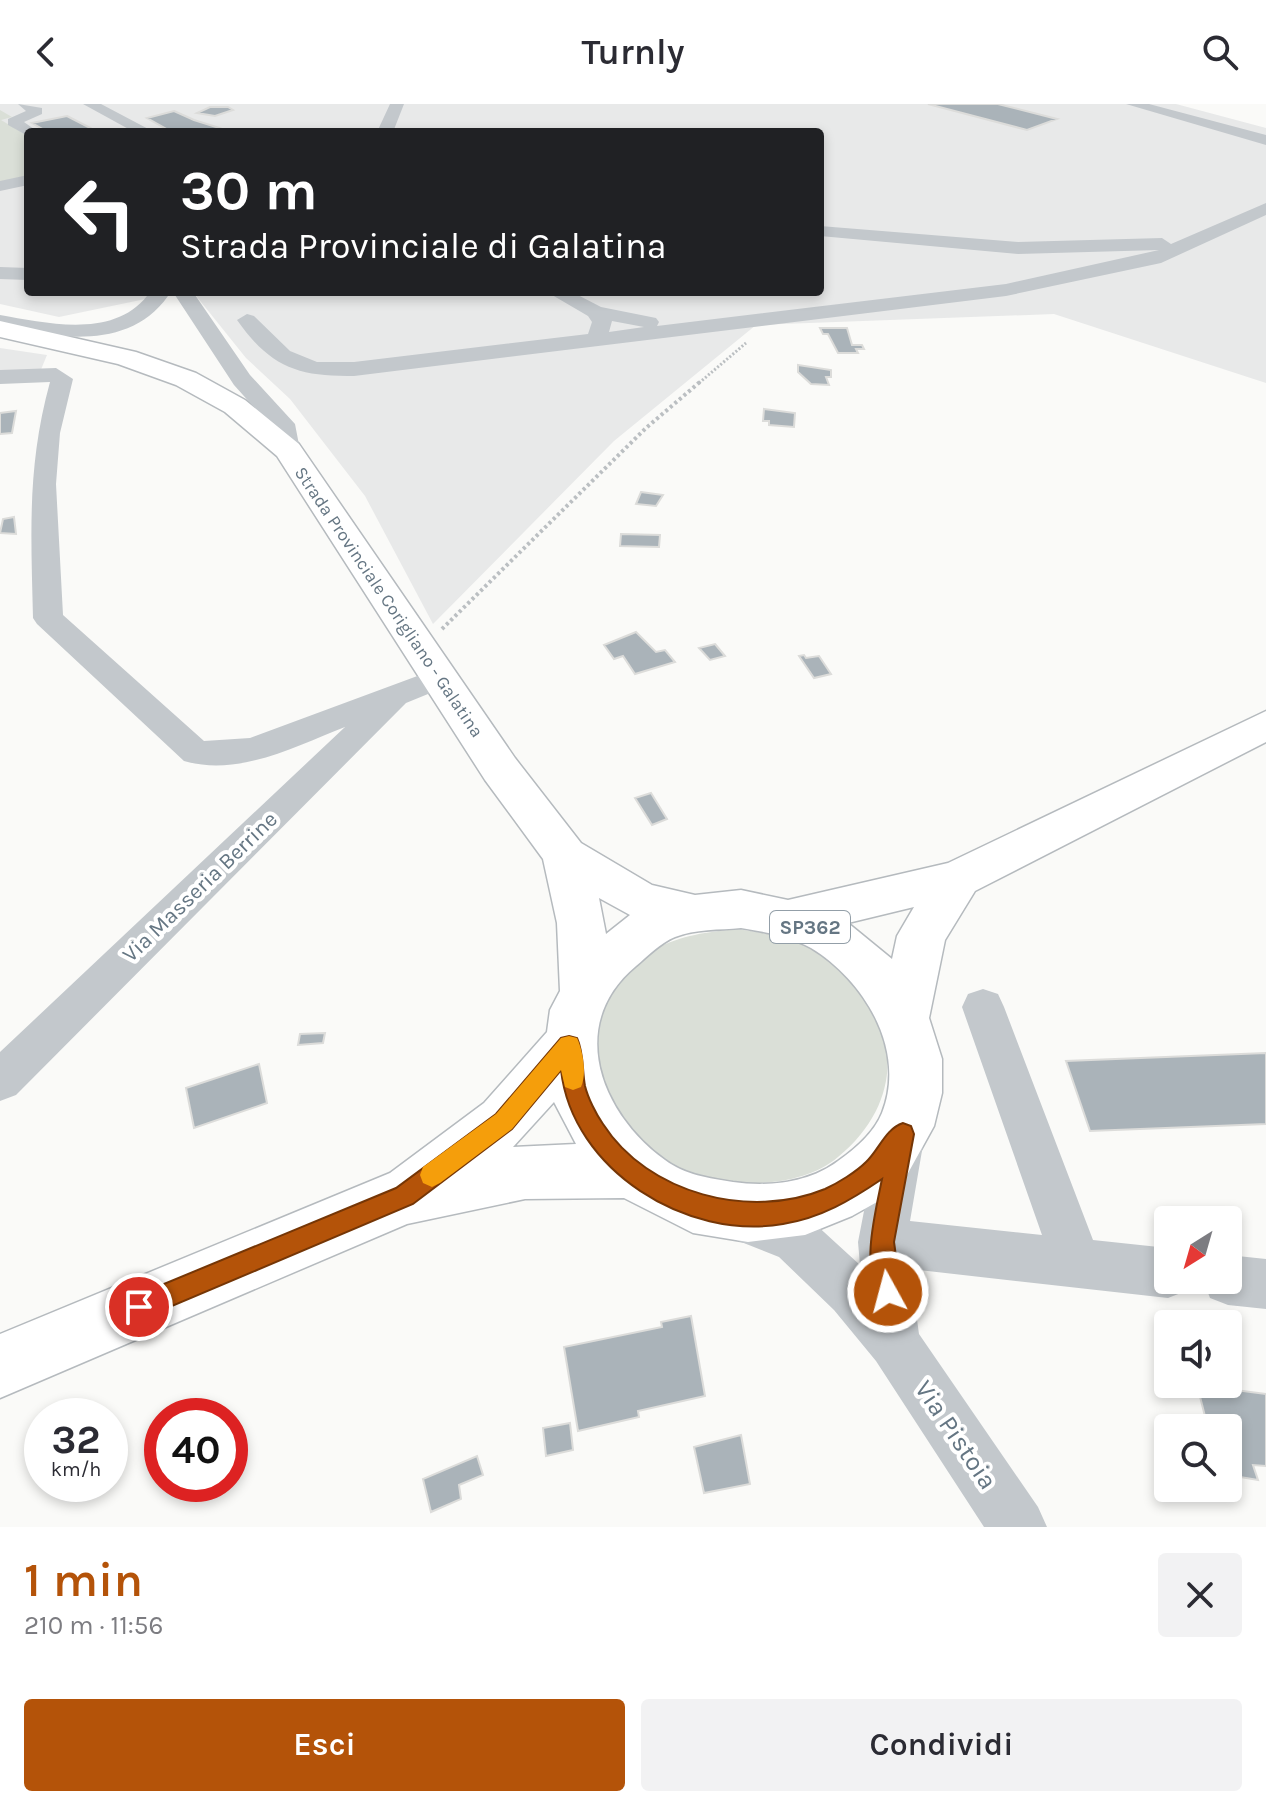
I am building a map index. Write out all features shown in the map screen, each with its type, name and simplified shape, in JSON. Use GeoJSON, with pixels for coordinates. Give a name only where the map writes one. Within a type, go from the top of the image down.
{"type":"FeatureCollection","features":[{"type":"Feature","properties":{"kind":"main road","name":"Strada Provinciale Corigliano - Galatina"},"geometry":{"type":"LineString","coordinates":[[0,329],[126,358],[186,379],[235,406],[288,450],[500,769],[565,855],[640,900],[693,913]]}},
{"type":"Feature","properties":{"kind":"main road","name":"SP362"},"geometry":{"type":"LineString","coordinates":[[790,918],[959,878],[1266,725]]}},
{"type":"Feature","properties":{"kind":"main road","name":"Strada Provinciale Corigliano - Galatina"},"geometry":{"type":"LineString","coordinates":[[565,855],[581,923],[584,989]]}},
{"type":"Feature","properties":{"kind":"main road","name":"SP362"},"geometry":{"type":"LineString","coordinates":[[905,1014],[921,936],[959,878]]}},
{"type":"Feature","properties":{"kind":"main road","name":"SP362"},"geometry":{"type":"LineString","coordinates":[[741,909],[790,918],[837,939],[876,972],[905,1014],[916,1054],[916,1094],[903,1134],[874,1171],[832,1198],[782,1213],[727,1212],[675,1198],[631,1171],[596,1133],[574,1090],[569,1045],[573,1016],[584,989],[612,954],[649,928],[693,913],[741,909]]}},
{"type":"Feature","properties":{"kind":"main road","name":"SP362"},"geometry":{"type":"LineString","coordinates":[[404,1196],[504,1121],[569,1045]]}},
{"type":"Feature","properties":{"kind":"main road","name":"SP362"},"geometry":{"type":"LineString","coordinates":[[0,1366],[404,1196],[525,1172],[631,1171]]}},
{"type":"Feature","properties":{"kind":"street"},"geometry":{"type":"LineString","coordinates":[[24,128],[13,122],[37,111],[25,104]]}},
{"type":"Feature","properties":{"kind":"street"},"geometry":{"type":"LineString","coordinates":[[90,104],[138,128]]}},
{"type":"Feature","properties":{"kind":"street"},"geometry":{"type":"LineString","coordinates":[[387,128],[397,104]]}},
{"type":"Feature","properties":{"kind":"street"},"geometry":{"type":"LineString","coordinates":[[1133,104],[1266,140]]}},
{"type":"Feature","properties":{"kind":"street"},"geometry":{"type":"LineString","coordinates":[[1189,104],[1266,125]]}},
{"type":"Feature","properties":{"kind":"street"},"geometry":{"type":"LineString","coordinates":[[0,186],[24,181]]}},
{"type":"Feature","properties":{"kind":"street"},"geometry":{"type":"LineString","coordinates":[[247,320],[291,364],[319,371],[1006,290],[1154,259],[1266,208]]}},
{"type":"Feature","properties":{"kind":"street"},"geometry":{"type":"LineString","coordinates":[[824,231],[979,246],[1151,242],[1179,247]]}},
{"type":"Feature","properties":{"kind":"street"},"geometry":{"type":"LineString","coordinates":[[0,273],[24,274]]}},
{"type":"Feature","properties":{"kind":"street"},"geometry":{"type":"LineString","coordinates":[[135,318],[158,296]]}},
{"type":"Feature","properties":{"kind":"street"},"geometry":{"type":"LineString","coordinates":[[186,296],[242,380],[283,424],[288,450]]}},
{"type":"Feature","properties":{"kind":"street"},"geometry":{"type":"LineString","coordinates":[[565,296],[595,312],[690,326]]}},
{"type":"Feature","properties":{"kind":"street"},"geometry":{"type":"LineString","coordinates":[[595,312],[602,322],[595,339]]}},
{"type":"Feature","properties":{"kind":"street"},"geometry":{"type":"LineString","coordinates":[[0,321],[52,331],[82,332],[135,318],[201,318]]}},
{"type":"Feature","properties":{"kind":"street"},"geometry":{"type":"LineString","coordinates":[[0,377],[56,375],[62,379],[48,433],[43,484],[48,618],[196,753],[253,750],[439,678]]}},
{"type":"Feature","properties":{"kind":"street","name":"Via Masseria Berrine"},"geometry":{"type":"LineString","coordinates":[[0,1081],[401,693]]}},
{"type":"Feature","properties":{"kind":"street"},"geometry":{"type":"LineString","coordinates":[[983,1007],[1077,1263]]}},
{"type":"Feature","properties":{"kind":"street","name":"Via Pistoia"},"geometry":{"type":"LineString","coordinates":[[894,1343],[882,1242],[903,1134]]}},
{"type":"Feature","properties":{"kind":"street","name":"Via Pistoia"},"geometry":{"type":"LineString","coordinates":[[727,1212],[796,1239],[852,1292],[894,1343],[1018,1527]]}},
{"type":"Feature","properties":{"kind":"street"},"geometry":{"type":"LineString","coordinates":[[882,1242],[1154,1271]]}},
{"type":"Feature","properties":{"kind":"street"},"geometry":{"type":"LineString","coordinates":[[1242,1281],[1266,1284]]}},
{"type":"Feature","properties":{"kind":"path"},"geometry":{"type":"LineString","coordinates":[[421,649],[646,428],[757,333]]}},
{"type":"Feature","properties":{"kind":"shaded area"},"geometry":{"type":"Polygon","coordinates":[[[0,104],[1176,104],[1266,128],[1266,383],[1054,314],[756,325],[614,441],[433,624],[365,496],[290,399],[246,358],[196,296],[824,296],[824,128],[24,128],[24,296],[160,296],[59,317],[0,304],[0,104]]]}},
{"type":"Feature","properties":{"kind":"shaded area"},"geometry":{"type":"Polygon","coordinates":[[[0,110],[12,117],[1,120],[24,134],[24,179],[0,184],[0,110]]]}},
{"type":"Feature","properties":{"kind":"shaded area"},"geometry":{"type":"Polygon","coordinates":[[[0,348],[47,355],[40,372],[0,374],[0,348]]]}},
{"type":"Feature","properties":{"kind":"shaded area"},"geometry":{"type":"Polygon","coordinates":[[[737,929],[792,940],[823,955],[849,976],[868,1000],[881,1026],[887,1053],[886,1080],[878,1107],[862,1133],[830,1163],[811,1173],[780,1181],[728,1182],[677,1167],[636,1136],[607,1094],[599,1071],[597,1046],[600,1021],[610,996],[629,970],[648,953],[675,940],[737,929]]]}},
{"type":"Feature","properties":{"kind":"building"},"geometry":{"type":"Polygon","coordinates":[[[928,104],[998,104],[1057,119],[1027,130],[928,104]]]}},
{"type":"Feature","properties":{"kind":"building"},"geometry":{"type":"Polygon","coordinates":[[[210,107],[233,110],[215,116],[197,113],[210,107]]]}},
{"type":"Feature","properties":{"kind":"building"},"geometry":{"type":"Polygon","coordinates":[[[174,111],[219,128],[165,128],[147,118],[174,111]]]}},
{"type":"Feature","properties":{"kind":"building"},"geometry":{"type":"Polygon","coordinates":[[[67,116],[90,128],[41,128],[32,123],[67,116]]]}},
{"type":"Feature","properties":{"kind":"building"},"geometry":{"type":"Polygon","coordinates":[[[820,328],[847,328],[852,345],[862,345],[864,349],[856,349],[858,353],[838,353],[828,334],[823,334],[820,328]]]}},
{"type":"Feature","properties":{"kind":"building"},"geometry":{"type":"Polygon","coordinates":[[[798,365],[831,370],[831,377],[826,377],[829,385],[811,384],[798,372],[798,365]]]}},
{"type":"Feature","properties":{"kind":"building"},"geometry":{"type":"Polygon","coordinates":[[[764,409],[795,413],[794,427],[769,425],[769,421],[763,421],[764,409]]]}},
{"type":"Feature","properties":{"kind":"building"},"geometry":{"type":"Polygon","coordinates":[[[16,411],[12,433],[0,434],[0,413],[16,411]]]}},
{"type":"Feature","properties":{"kind":"building"},"geometry":{"type":"Polygon","coordinates":[[[641,492],[663,495],[656,506],[636,504],[641,492]]]}},
{"type":"Feature","properties":{"kind":"building"},"geometry":{"type":"Polygon","coordinates":[[[14,517],[16,534],[0,533],[3,519],[14,517]]]}},
{"type":"Feature","properties":{"kind":"building"},"geometry":{"type":"Polygon","coordinates":[[[621,534],[660,535],[659,547],[620,546],[621,534]]]}},
{"type":"Feature","properties":{"kind":"building"},"geometry":{"type":"Polygon","coordinates":[[[636,632],[656,652],[665,650],[675,662],[635,674],[623,656],[614,659],[604,645],[636,632]]]}},
{"type":"Feature","properties":{"kind":"building"},"geometry":{"type":"Polygon","coordinates":[[[715,644],[725,656],[710,660],[699,648],[715,644]]]}},
{"type":"Feature","properties":{"kind":"building"},"geometry":{"type":"Polygon","coordinates":[[[799,656],[806,658],[819,656],[831,674],[814,678],[799,656]]]}},
{"type":"Feature","properties":{"kind":"building"},"geometry":{"type":"Polygon","coordinates":[[[651,793],[667,819],[652,825],[635,798],[651,793]]]}},
{"type":"Feature","properties":{"kind":"building"},"geometry":{"type":"Polygon","coordinates":[[[325,1033],[323,1043],[298,1045],[300,1034],[325,1033]]]}},
{"type":"Feature","properties":{"kind":"building"},"geometry":{"type":"Polygon","coordinates":[[[1266,1053],[1266,1124],[1090,1131],[1066,1061],[1266,1053]]]}},
{"type":"Feature","properties":{"kind":"building"},"geometry":{"type":"Polygon","coordinates":[[[259,1064],[267,1103],[194,1128],[186,1088],[259,1064]]]}},
{"type":"Feature","properties":{"kind":"building"},"geometry":{"type":"Polygon","coordinates":[[[691,1316],[705,1396],[638,1411],[639,1417],[578,1431],[564,1347],[662,1327],[661,1322],[691,1316]]]}},
{"type":"Feature","properties":{"kind":"building"},"geometry":{"type":"Polygon","coordinates":[[[1242,1391],[1266,1394],[1266,1466],[1253,1465],[1258,1480],[1242,1477],[1242,1414],[1204,1414],[1200,1398],[1242,1398],[1242,1391]]]}},
{"type":"Feature","properties":{"kind":"building"},"geometry":{"type":"Polygon","coordinates":[[[570,1423],[573,1450],[546,1456],[543,1428],[570,1423]]]}},
{"type":"Feature","properties":{"kind":"building"},"geometry":{"type":"Polygon","coordinates":[[[741,1435],[750,1484],[704,1493],[694,1447],[741,1435]]]}},
{"type":"Feature","properties":{"kind":"building"},"geometry":{"type":"Polygon","coordinates":[[[477,1456],[483,1475],[459,1485],[461,1499],[431,1512],[423,1479],[477,1456]]]}},
{"type":"Feature","properties":{"kind":"slow traffic"},"geometry":{"type":"LineString","coordinates":[[432,1175],[504,1121],[569,1045],[573,1080]]}},
{"type":"Feature","properties":{"kind":"route"},"geometry":{"type":"LineString","coordinates":[[139,1307],[404,1196],[504,1121],[569,1045],[574,1090],[596,1133],[631,1171],[675,1198],[727,1212],[782,1213],[832,1198],[874,1171],[903,1134],[882,1242],[888,1292]]}}]}
